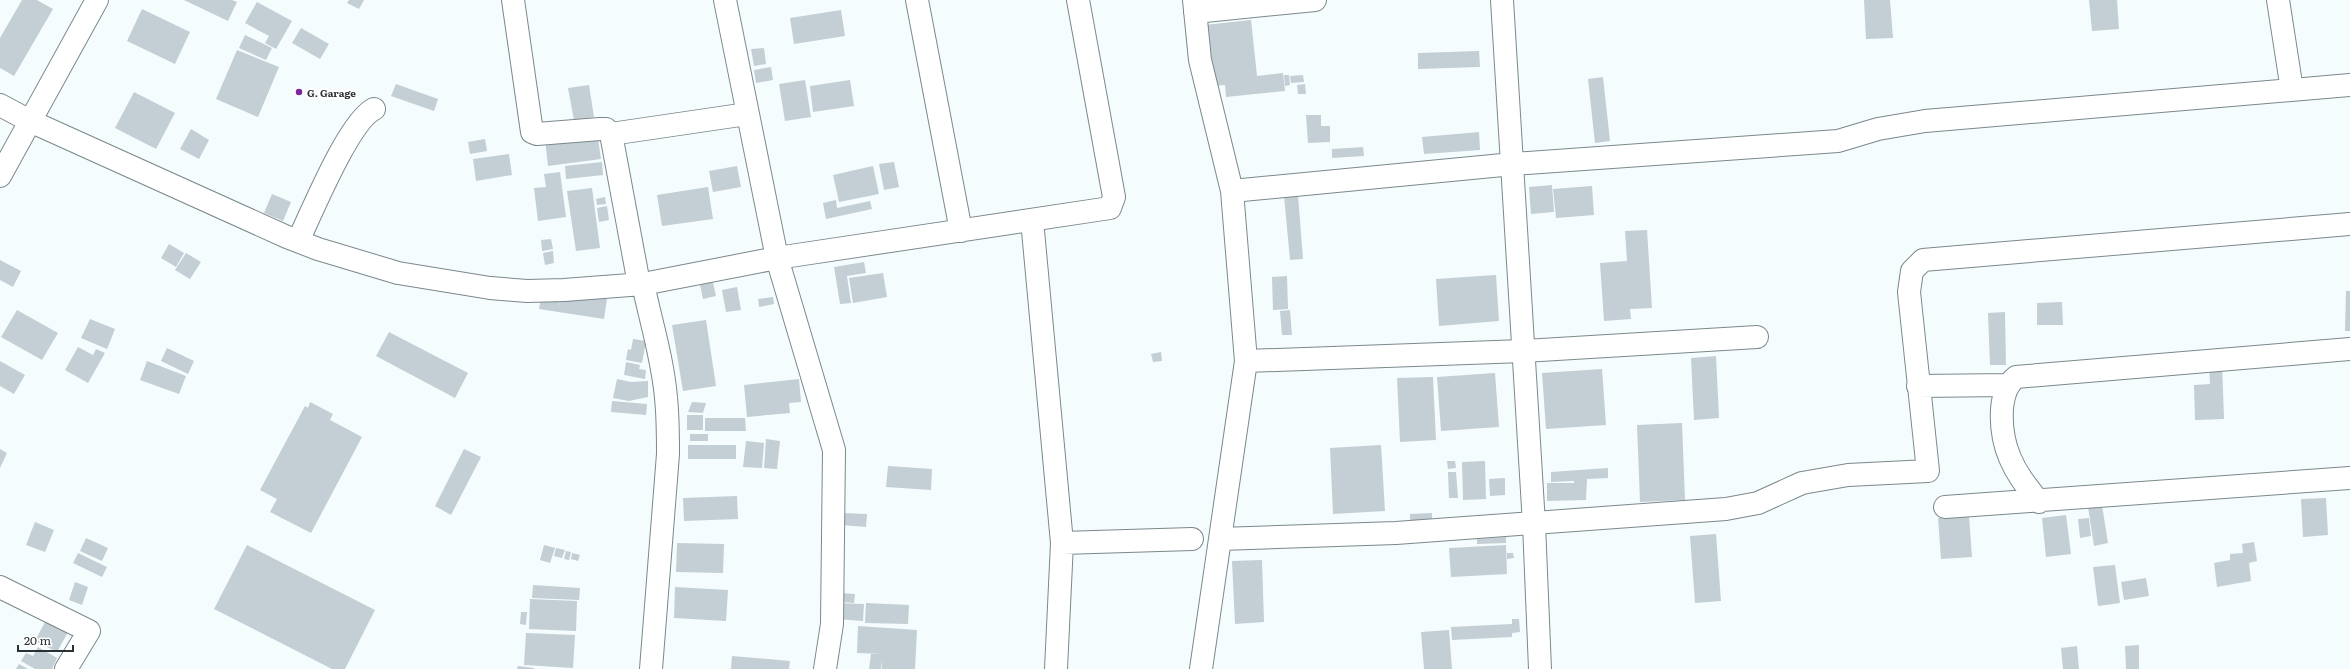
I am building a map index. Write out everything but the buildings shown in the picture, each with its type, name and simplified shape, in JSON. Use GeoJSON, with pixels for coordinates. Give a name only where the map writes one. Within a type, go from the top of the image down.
{"type":"FeatureCollection","features":[{"type":"Feature","properties":{"kind":"street"},"geometry":{"type":"LineString","coordinates":[[0,176],[97,0]]}},
{"type":"Feature","properties":{"kind":"street"},"geometry":{"type":"LineString","coordinates":[[513,0],[532,132],[537,134],[606,129],[611,134],[641,284],[660,360],[666,398],[668,425],[667,462],[651,669]]}},
{"type":"Feature","properties":{"kind":"street"},"geometry":{"type":"LineString","coordinates":[[725,0],[777,258],[834,450],[832,624],[825,669]]}},
{"type":"Feature","properties":{"kind":"street"},"geometry":{"type":"LineString","coordinates":[[917,0],[961,231]]}},
{"type":"Feature","properties":{"kind":"street"},"geometry":{"type":"LineString","coordinates":[[0,105],[30,121],[298,241],[398,273],[490,288],[527,291],[641,284],[777,258],[1110,208],[1114,197],[1078,0]]}},
{"type":"Feature","properties":{"kind":"street"},"geometry":{"type":"LineString","coordinates":[[1201,669],[1246,361],[1232,191],[1200,60],[1194,6],[1315,0]]}},
{"type":"Feature","properties":{"kind":"street"},"geometry":{"type":"LineString","coordinates":[[1502,0],[1534,524],[1540,669]]}},
{"type":"Feature","properties":{"kind":"street"},"geometry":{"type":"LineString","coordinates":[[2278,0],[2292,90]]}},
{"type":"Feature","properties":{"kind":"street"},"geometry":{"type":"LineString","coordinates":[[1232,191],[1513,164],[1838,141],[1878,129],[1926,121],[2350,85]]}},
{"type":"Feature","properties":{"kind":"street"},"geometry":{"type":"LineString","coordinates":[[298,241],[350,135],[367,112],[374,108]]}},
{"type":"Feature","properties":{"kind":"street"},"geometry":{"type":"LineString","coordinates":[[611,134],[747,114]]}},
{"type":"Feature","properties":{"kind":"street"},"geometry":{"type":"LineString","coordinates":[[1032,220],[1062,543],[1056,669]]}},
{"type":"Feature","properties":{"kind":"street"},"geometry":{"type":"LineString","coordinates":[[1220,539],[1396,533],[1726,509],[1758,502],[1802,484],[1848,476],[1928,471],[1909,292],[1912,271],[1923,260],[2350,224]]}},
{"type":"Feature","properties":{"kind":"street"},"geometry":{"type":"LineString","coordinates":[[1246,361],[1523,351],[1758,336]]}},
{"type":"Feature","properties":{"kind":"street"},"geometry":{"type":"LineString","coordinates":[[2039,502],[2022,480],[2010,457],[2003,426],[2002,406],[2005,391],[2016,377],[2350,349]]}},
{"type":"Feature","properties":{"kind":"street"},"geometry":{"type":"LineString","coordinates":[[1918,386],[2009,385]]}},
{"type":"Feature","properties":{"kind":"street"},"geometry":{"type":"LineString","coordinates":[[1946,507],[2039,502],[2350,478]]}},
{"type":"Feature","properties":{"kind":"street"},"geometry":{"type":"LineString","coordinates":[[1062,543],[1192,539]]}},
{"type":"Feature","properties":{"kind":"street"},"geometry":{"type":"LineString","coordinates":[[0,587],[89,631],[66,669]]}},
{"type":"Feature","properties":{"kind":"place","name":"G. Garage"},"geometry":{"type":"Point","coordinates":[299,92]}}]}
